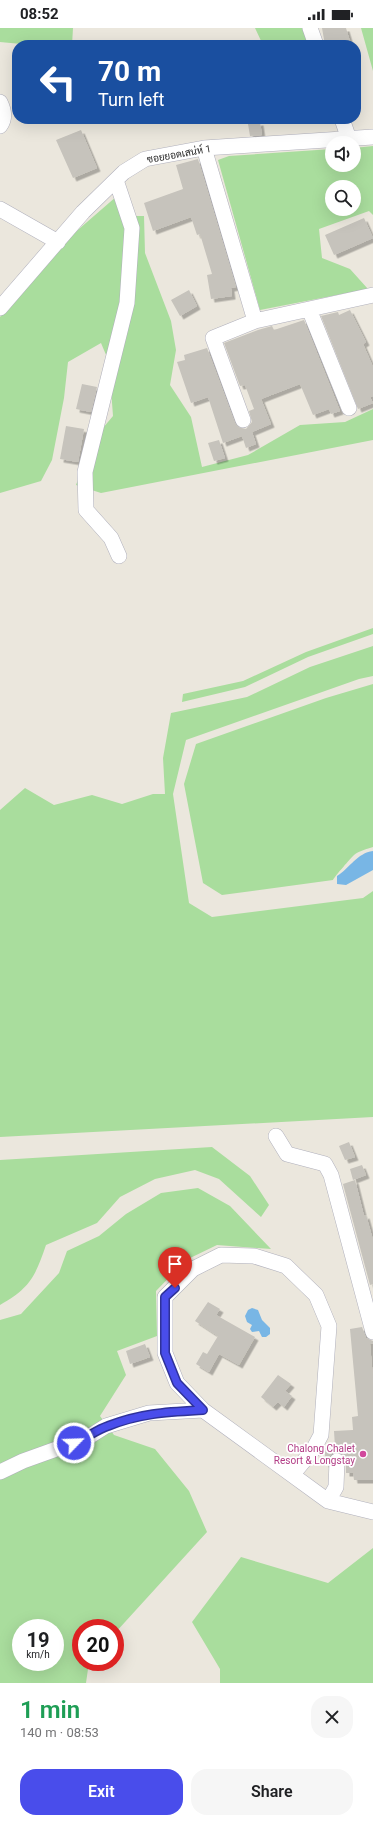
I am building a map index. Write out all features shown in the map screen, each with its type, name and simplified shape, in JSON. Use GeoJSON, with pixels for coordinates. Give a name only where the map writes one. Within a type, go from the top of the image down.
{"type":"FeatureCollection","features":[{"type":"Feature","properties":{"kind":"street"},"geometry":{"type":"LineString","coordinates":[[310,28],[314,40]]}},
{"type":"Feature","properties":{"kind":"street"},"geometry":{"type":"LineString","coordinates":[[0,102],[4,111],[0,126]]}},
{"type":"Feature","properties":{"kind":"street"},"geometry":{"type":"LineString","coordinates":[[344,124],[348,136]]}},
{"type":"Feature","properties":{"kind":"street","name":"ซอยยอดเสน่ห์ 1"},"geometry":{"type":"LineString","coordinates":[[361,138],[373,137]]}},
{"type":"Feature","properties":{"kind":"street","name":"ซอยยอดเสน่ห์ 1"},"geometry":{"type":"LineString","coordinates":[[0,308],[83,212],[124,172],[145,159],[204,148],[325,140]]}},
{"type":"Feature","properties":{"kind":"street"},"geometry":{"type":"LineString","coordinates":[[204,148],[255,321]]}},
{"type":"Feature","properties":{"kind":"street"},"geometry":{"type":"LineString","coordinates":[[116,180],[132,228],[127,303],[85,472],[86,510],[111,538],[119,556]]}},
{"type":"Feature","properties":{"kind":"street"},"geometry":{"type":"LineString","coordinates":[[0,209],[58,242]]}},
{"type":"Feature","properties":{"kind":"street"},"geometry":{"type":"LineString","coordinates":[[243,420],[213,338],[255,321],[373,295]]}},
{"type":"Feature","properties":{"kind":"street"},"geometry":{"type":"LineString","coordinates":[[309,309],[349,408]]}},
{"type":"Feature","properties":{"kind":"street"},"geometry":{"type":"LineString","coordinates":[[276,1136],[287,1154],[325,1164],[331,1175],[373,1332]]}},
{"type":"Feature","properties":{"kind":"street"},"geometry":{"type":"LineString","coordinates":[[293,1474],[313,1450],[321,1435],[329,1326],[316,1295],[286,1266],[254,1256],[221,1255],[193,1270],[165,1297],[165,1353],[177,1383],[203,1410],[328,1500],[373,1512]]}},
{"type":"Feature","properties":{"kind":"street"},"geometry":{"type":"LineString","coordinates":[[0,1472],[23,1461],[88,1438],[106,1426],[148,1414],[203,1410]]}},
{"type":"Feature","properties":{"kind":"street"},"geometry":{"type":"LineString","coordinates":[[328,1500],[336,1487],[337,1461]]}},
{"type":"Feature","properties":{"kind":"green space"},"geometry":{"type":"Polygon","coordinates":[[[0,28],[73,28],[72,40],[12,40],[12,43],[0,42],[0,28]]]}},
{"type":"Feature","properties":{"kind":"green space"},"geometry":{"type":"Polygon","coordinates":[[[255,28],[309,28],[308,40],[261,40],[255,28]]]}},
{"type":"Feature","properties":{"kind":"green space"},"geometry":{"type":"Polygon","coordinates":[[[361,28],[373,28],[373,71],[361,28]]]}},
{"type":"Feature","properties":{"kind":"green space"},"geometry":{"type":"Polygon","coordinates":[[[373,146],[373,215],[369,211],[361,214],[361,180],[325,180],[325,216],[355,216],[319,229],[322,258],[350,269],[368,289],[260,310],[218,160],[229,156],[325,149],[325,172],[361,172],[361,147],[373,146]]]}},
{"type":"Feature","properties":{"kind":"green space"},"geometry":{"type":"Polygon","coordinates":[[[117,196],[134,216],[144,216],[145,253],[171,321],[176,350],[170,385],[191,417],[202,467],[248,455],[300,425],[345,422],[373,409],[373,440],[101,493],[76,485],[92,441],[113,416],[109,362],[101,343],[68,362],[64,398],[52,460],[41,481],[0,493],[0,317],[64,242],[117,196]]]}},
{"type":"Feature","properties":{"kind":"green space"},"geometry":{"type":"Polygon","coordinates":[[[373,628],[373,634],[308,657],[245,687],[182,702],[183,694],[243,681],[306,652],[373,628]]]}},
{"type":"Feature","properties":{"kind":"green space"},"geometry":{"type":"Polygon","coordinates":[[[373,646],[373,676],[359,679],[186,740],[173,794],[189,903],[212,917],[363,898],[373,891],[373,1117],[0,1137],[0,810],[25,788],[54,805],[92,795],[122,804],[153,794],[165,794],[163,758],[171,713],[247,697],[310,667],[373,646]]]}},
{"type":"Feature","properties":{"kind":"green space"},"geometry":{"type":"Polygon","coordinates":[[[373,684],[373,847],[354,855],[333,880],[222,895],[203,883],[184,784],[196,744],[326,698],[373,684]]]}},
{"type":"Feature","properties":{"kind":"green space"},"geometry":{"type":"Polygon","coordinates":[[[212,1147],[250,1176],[269,1205],[261,1217],[219,1179],[195,1170],[155,1179],[120,1197],[97,1223],[46,1245],[35,1274],[30,1281],[18,1293],[0,1305],[0,1160],[212,1147]]]}},
{"type":"Feature","properties":{"kind":"green space"},"geometry":{"type":"Polygon","coordinates":[[[198,1188],[230,1206],[271,1249],[217,1245],[186,1260],[156,1291],[157,1336],[117,1351],[126,1375],[100,1416],[114,1435],[155,1449],[189,1491],[207,1532],[124,1623],[124,1619],[72,1619],[72,1671],[88,1671],[86,1683],[0,1683],[0,1320],[21,1314],[59,1273],[67,1251],[99,1236],[126,1214],[161,1193],[198,1188]]]}},
{"type":"Feature","properties":{"kind":"green space"},"geometry":{"type":"Polygon","coordinates":[[[373,1548],[373,1683],[220,1683],[220,1669],[192,1622],[241,1557],[328,1583],[373,1548]]]}},
{"type":"Feature","properties":{"kind":"water"},"geometry":{"type":"Polygon","coordinates":[[[373,851],[373,870],[346,885],[337,884],[337,876],[362,855],[373,851]]]}},
{"type":"Feature","properties":{"kind":"water"},"geometry":{"type":"Polygon","coordinates":[[[252,1308],[258,1310],[262,1320],[270,1328],[270,1334],[266,1337],[262,1337],[259,1331],[252,1332],[250,1329],[252,1325],[247,1322],[245,1316],[248,1310],[252,1308]]]}},
{"type":"Feature","properties":{"kind":"building"},"geometry":{"type":"Polygon","coordinates":[[[322,28],[346,28],[350,40],[324,40],[322,28]]]}},
{"type":"Feature","properties":{"kind":"building"},"geometry":{"type":"Polygon","coordinates":[[[248,124],[260,124],[262,135],[250,136],[248,124]]]}},
{"type":"Feature","properties":{"kind":"building"},"geometry":{"type":"Polygon","coordinates":[[[81,130],[97,168],[73,178],[56,140],[81,130]]]}},
{"type":"Feature","properties":{"kind":"building"},"geometry":{"type":"Polygon","coordinates":[[[198,159],[236,287],[231,288],[232,296],[211,299],[207,275],[212,274],[200,234],[197,235],[191,217],[153,231],[144,203],[183,189],[176,165],[198,159]]]}},
{"type":"Feature","properties":{"kind":"building"},"geometry":{"type":"Polygon","coordinates":[[[364,218],[373,238],[334,255],[325,235],[364,218]]]}},
{"type":"Feature","properties":{"kind":"building"},"geometry":{"type":"Polygon","coordinates":[[[189,290],[197,306],[180,316],[171,300],[189,290]]]}},
{"type":"Feature","properties":{"kind":"building"},"geometry":{"type":"Polygon","coordinates":[[[350,310],[366,342],[363,344],[373,367],[373,396],[370,397],[373,403],[358,409],[321,316],[338,312],[339,315],[350,310]]]}},
{"type":"Feature","properties":{"kind":"building"},"geometry":{"type":"Polygon","coordinates":[[[304,320],[340,411],[331,414],[329,409],[313,415],[300,384],[261,399],[271,424],[252,432],[256,444],[246,448],[242,436],[223,443],[208,397],[191,403],[177,362],[185,360],[184,355],[207,348],[235,423],[238,427],[246,429],[252,422],[249,411],[254,409],[245,385],[240,386],[224,343],[258,330],[272,326],[274,330],[304,320]]]}},
{"type":"Feature","properties":{"kind":"building"},"geometry":{"type":"Polygon","coordinates":[[[82,384],[97,387],[91,412],[76,409],[82,384]]]}},
{"type":"Feature","properties":{"kind":"building"},"geometry":{"type":"Polygon","coordinates":[[[66,426],[84,429],[78,462],[60,459],[66,426]]]}},
{"type":"Feature","properties":{"kind":"building"},"geometry":{"type":"Polygon","coordinates":[[[219,440],[225,458],[214,461],[208,443],[219,440]]]}},
{"type":"Feature","properties":{"kind":"building"},"geometry":{"type":"Polygon","coordinates":[[[349,1142],[355,1157],[345,1160],[339,1146],[349,1142]]]}},
{"type":"Feature","properties":{"kind":"building"},"geometry":{"type":"Polygon","coordinates":[[[362,1165],[366,1175],[353,1180],[350,1169],[362,1165]]]}},
{"type":"Feature","properties":{"kind":"building"},"geometry":{"type":"Polygon","coordinates":[[[355,1180],[364,1216],[366,1215],[373,1240],[373,1284],[370,1285],[343,1184],[355,1180]]]}},
{"type":"Feature","properties":{"kind":"building"},"geometry":{"type":"Polygon","coordinates":[[[208,1302],[220,1309],[216,1315],[255,1337],[239,1365],[219,1354],[209,1372],[196,1364],[203,1352],[207,1354],[218,1336],[195,1321],[208,1302]]]}},
{"type":"Feature","properties":{"kind":"building"},"geometry":{"type":"Polygon","coordinates":[[[362,1327],[366,1338],[373,1341],[373,1343],[370,1344],[373,1378],[373,1480],[354,1480],[353,1473],[346,1473],[346,1461],[341,1453],[332,1453],[329,1457],[328,1464],[325,1464],[325,1448],[335,1447],[334,1431],[353,1430],[352,1417],[358,1416],[350,1329],[362,1327]]]}},
{"type":"Feature","properties":{"kind":"building"},"geometry":{"type":"Polygon","coordinates":[[[145,1344],[150,1357],[130,1364],[126,1351],[145,1344]]]}},
{"type":"Feature","properties":{"kind":"building"},"geometry":{"type":"Polygon","coordinates":[[[278,1375],[291,1384],[285,1391],[292,1396],[284,1407],[278,1402],[273,1407],[261,1397],[278,1375]]]}},
{"type":"Feature","properties":{"kind":"place","name":"Chalong Chalet Resort & Longstay"},"geometry":{"type":"Point","coordinates":[363,1454]}},
{"type":"Feature","properties":{"kind":"route"},"geometry":{"type":"LineString","coordinates":[[74,1443],[88,1438],[106,1426],[148,1414],[203,1410],[177,1383],[165,1353],[165,1297],[175,1288]]}}]}
